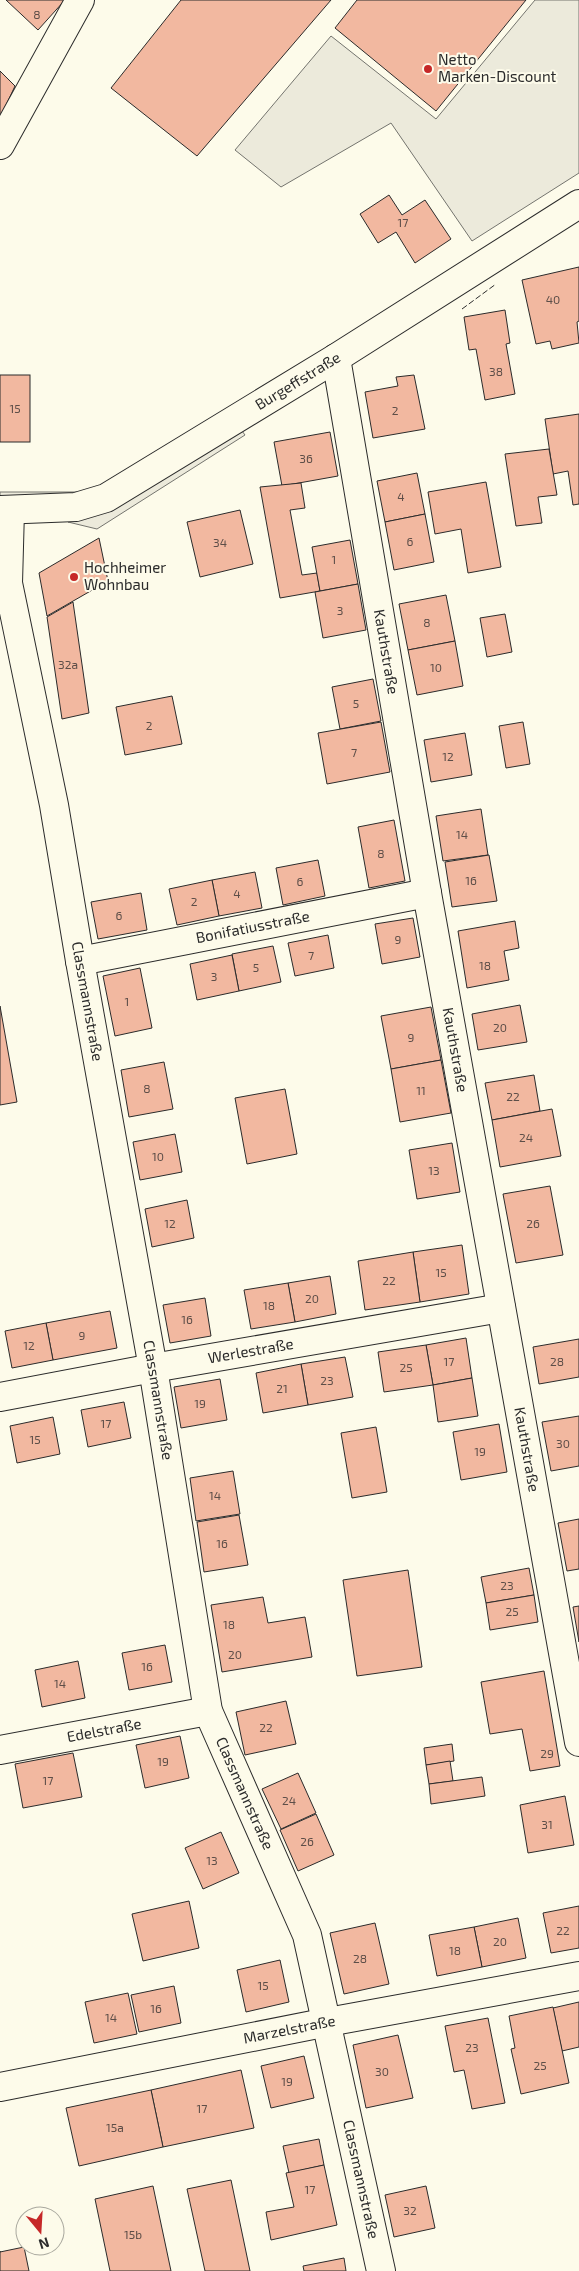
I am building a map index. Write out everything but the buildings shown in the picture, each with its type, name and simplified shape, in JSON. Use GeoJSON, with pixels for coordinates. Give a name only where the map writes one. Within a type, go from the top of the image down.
{"type":"FeatureCollection","features":[{"type":"Feature","properties":{"kind":"street"},"geometry":{"type":"LineString","coordinates":[[0,145],[80,0]]}},
{"type":"Feature","properties":{"kind":"street","name":"Burgeffstraße"},"geometry":{"type":"LineString","coordinates":[[5,510],[76,507],[106,498],[336,358],[579,204]]}},
{"type":"Feature","properties":{"kind":"street","name":"Kauthstraße"},"geometry":{"type":"LineString","coordinates":[[336,358],[426,893],[579,1742]]}},
{"type":"Feature","properties":{"kind":"street","name":"Classmannstraße"},"geometry":{"type":"LineString","coordinates":[[5,510],[8,583],[54,804],[80,961],[154,1368],[208,1711],[307,1935],[328,2022],[382,2271]]}},
{"type":"Feature","properties":{"kind":"street","name":"Bonifatiusstraße"},"geometry":{"type":"LineString","coordinates":[[80,961],[426,893]]}},
{"type":"Feature","properties":{"kind":"street","name":"Werlestraße"},"geometry":{"type":"LineString","coordinates":[[0,1397],[154,1368],[501,1308]]}},
{"type":"Feature","properties":{"kind":"street","name":"Edelstraße"},"geometry":{"type":"LineString","coordinates":[[0,1750],[208,1711]]}},
{"type":"Feature","properties":{"kind":"street","name":"Marzelstraße"},"geometry":{"type":"LineString","coordinates":[[0,2087],[328,2022],[579,1976]]}},
{"type":"Feature","properties":{"kind":"shaded area"},"geometry":{"type":"Polygon","coordinates":[[[535,0],[579,0],[579,173],[472,241],[391,123],[281,187],[235,150],[331,36],[436,119],[535,0]]]}},
{"type":"Feature","properties":{"kind":"shaded area"},"geometry":{"type":"Polygon","coordinates":[[[239,427],[245,435],[97,529],[68,522],[110,508],[239,427]]]}},
{"type":"Feature","properties":{"kind":"shaded area"},"geometry":{"type":"Polygon","coordinates":[[[0,492],[85,492],[0,502],[0,492]]]}},
{"type":"Feature","properties":{"kind":"fence"},"geometry":{"type":"LineString","coordinates":[[462,309],[496,284]]}},
{"type":"Feature","properties":{"kind":"place","name":"Netto Marken-Discount"},"geometry":{"type":"Point","coordinates":[428,69]}},
{"type":"Feature","properties":{"kind":"place","name":"Hochheimer Wohnbau"},"geometry":{"type":"Point","coordinates":[74,577]}}]}
